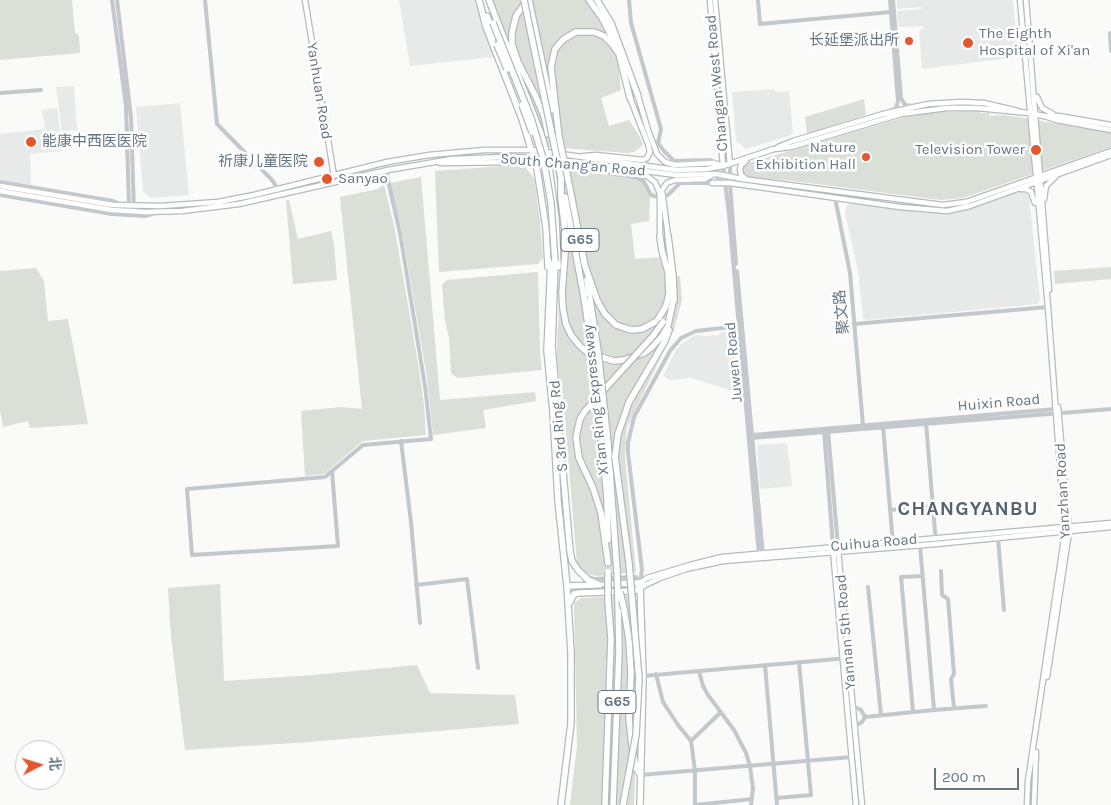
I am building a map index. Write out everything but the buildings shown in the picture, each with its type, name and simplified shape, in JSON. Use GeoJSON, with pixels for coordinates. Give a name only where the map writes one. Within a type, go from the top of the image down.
{"type":"FeatureCollection","features":[{"type":"Feature","properties":{"kind":"highway","name":"S 3rd Ring Rd"},"geometry":{"type":"LineString","coordinates":[[480,0],[520,100],[540,161],[547,198],[553,261],[549,288],[547,350],[571,653],[571,723],[561,805]]}},
{"type":"Feature","properties":{"kind":"highway"},"geometry":{"type":"LineString","coordinates":[[480,0],[486,27],[510,86],[532,150],[531,158],[542,200],[549,288]]}},
{"type":"Feature","properties":{"kind":"highway","name":"S 3rd Ring Rd"},"geometry":{"type":"LineString","coordinates":[[488,0],[493,23],[531,118],[544,162],[551,203],[554,298],[552,346],[570,551],[572,561],[582,575]]}},
{"type":"Feature","properties":{"kind":"highway"},"geometry":{"type":"LineString","coordinates":[[488,0],[541,134],[548,159],[556,220],[558,254],[557,285],[554,298]]}},
{"type":"Feature","properties":{"kind":"highway"},"geometry":{"type":"LineString","coordinates":[[527,0],[516,16],[512,32],[512,44],[518,62],[544,116],[550,144],[559,165]]}},
{"type":"Feature","properties":{"kind":"highway","name":"G65"},"geometry":{"type":"LineString","coordinates":[[527,0],[559,136],[584,263]]}},
{"type":"Feature","properties":{"kind":"highway","name":"Xi'an Ring Expressway"},"geometry":{"type":"LineString","coordinates":[[527,0],[574,240],[592,352],[607,498],[608,600],[611,639],[605,805]]}},
{"type":"Feature","properties":{"kind":"highway"},"geometry":{"type":"LineString","coordinates":[[590,0],[609,30],[621,57],[630,98]]}},
{"type":"Feature","properties":{"kind":"highway"},"geometry":{"type":"LineString","coordinates":[[590,0],[600,8],[616,37]]}},
{"type":"Feature","properties":{"kind":"highway"},"geometry":{"type":"LineString","coordinates":[[597,0],[605,12],[616,37],[638,96]]}},
{"type":"Feature","properties":{"kind":"highway"},"geometry":{"type":"LineString","coordinates":[[559,136],[552,78],[552,58],[555,49],[564,39],[576,32],[594,32],[604,36],[621,57]]}},
{"type":"Feature","properties":{"kind":"highway"},"geometry":{"type":"LineString","coordinates":[[561,178],[566,240],[562,293],[563,309],[566,324],[580,346],[588,353],[614,361],[624,360],[644,353],[658,341],[665,330],[674,297]]}},
{"type":"Feature","properties":{"kind":"highway"},"geometry":{"type":"LineString","coordinates":[[623,805],[636,735],[639,678],[629,563],[615,457],[616,443],[622,418],[629,402],[665,341],[673,313],[673,276],[668,236]]}},
{"type":"Feature","properties":{"kind":"highway"},"geometry":{"type":"LineString","coordinates":[[608,563],[601,514],[593,488],[576,448],[577,427],[589,405],[653,336],[660,321],[668,312],[670,290],[660,237]]}},
{"type":"Feature","properties":{"kind":"highway"},"geometry":{"type":"LineString","coordinates":[[584,263],[597,300],[609,320],[616,325],[632,330],[642,329],[660,321]]}},
{"type":"Feature","properties":{"kind":"highway","name":"Xi'an Ring Expressway"},"geometry":{"type":"LineString","coordinates":[[584,263],[598,351],[606,420],[618,599],[619,652],[613,805]]}},
{"type":"Feature","properties":{"kind":"highway"},"geometry":{"type":"LineString","coordinates":[[582,575],[588,580],[600,584]]}},
{"type":"Feature","properties":{"kind":"highway"},"geometry":{"type":"LineString","coordinates":[[567,589],[600,584],[641,585]]}},
{"type":"Feature","properties":{"kind":"highway"},"geometry":{"type":"LineString","coordinates":[[567,589],[641,585]]}},
{"type":"Feature","properties":{"kind":"highway"},"geometry":{"type":"LineString","coordinates":[[568,608],[574,594],[634,591],[641,585]]}},
{"type":"Feature","properties":{"kind":"highway"},"geometry":{"type":"LineString","coordinates":[[640,805],[643,676],[641,585]]}},
{"type":"Feature","properties":{"kind":"highway"},"geometry":{"type":"LineString","coordinates":[[617,586],[624,609],[630,660],[629,718],[632,746],[636,768],[640,775]]}},
{"type":"Feature","properties":{"kind":"main road","name":"Yanhuan Road"},"geometry":{"type":"LineString","coordinates":[[306,0],[337,182]]}},
{"type":"Feature","properties":{"kind":"main road","name":"Changan West Road"},"geometry":{"type":"LineString","coordinates":[[710,0],[723,166]]}},
{"type":"Feature","properties":{"kind":"main road","name":"Changan West Road"},"geometry":{"type":"LineString","coordinates":[[715,0],[730,164]]}},
{"type":"Feature","properties":{"kind":"main road"},"geometry":{"type":"LineString","coordinates":[[1020,0],[1027,113],[1038,178]]}},
{"type":"Feature","properties":{"kind":"main road"},"geometry":{"type":"LineString","coordinates":[[1026,0],[1038,178]]}},
{"type":"Feature","properties":{"kind":"main road"},"geometry":{"type":"LineString","coordinates":[[1033,83],[1040,105],[1048,112],[1059,116]]}},
{"type":"Feature","properties":{"kind":"main road"},"geometry":{"type":"LineString","coordinates":[[638,96],[657,154],[665,162],[675,165],[714,164],[723,166]]}},
{"type":"Feature","properties":{"kind":"main road"},"geometry":{"type":"LineString","coordinates":[[576,160],[596,155],[643,160],[647,158],[650,152],[648,144],[630,98]]}},
{"type":"Feature","properties":{"kind":"main road"},"geometry":{"type":"LineString","coordinates":[[576,160],[676,170],[707,169],[730,164],[793,141],[883,114],[916,106],[969,102],[995,105],[1035,115],[1059,116],[1111,125]]}},
{"type":"Feature","properties":{"kind":"main road"},"geometry":{"type":"LineString","coordinates":[[774,149],[791,147],[895,115],[915,111],[962,107],[1027,113]]}},
{"type":"Feature","properties":{"kind":"main road"},"geometry":{"type":"LineString","coordinates":[[1044,116],[1111,130]]}},
{"type":"Feature","properties":{"kind":"main road","name":"South Chang'an Road"},"geometry":{"type":"LineString","coordinates":[[0,186],[98,202],[160,206],[218,202],[384,163],[429,155],[471,150],[532,150],[576,160],[676,175],[714,174],[943,205],[966,202],[1110,152]]}},
{"type":"Feature","properties":{"kind":"main road"},"geometry":{"type":"LineString","coordinates":[[1010,192],[1038,178],[1062,172],[1110,152]]}},
{"type":"Feature","properties":{"kind":"main road"},"geometry":{"type":"LineString","coordinates":[[751,180],[742,177],[740,168],[742,164],[753,156]]}},
{"type":"Feature","properties":{"kind":"main road","name":"South Chang'an Road"},"geometry":{"type":"LineString","coordinates":[[0,191],[90,207],[160,212],[229,206],[452,159],[486,157],[576,160]]}},
{"type":"Feature","properties":{"kind":"main road"},"geometry":{"type":"LineString","coordinates":[[576,160],[596,168],[647,176],[655,182],[660,194],[660,237]]}},
{"type":"Feature","properties":{"kind":"main road"},"geometry":{"type":"LineString","coordinates":[[1041,215],[1046,186],[1050,180],[1062,172]]}},
{"type":"Feature","properties":{"kind":"main road"},"geometry":{"type":"LineString","coordinates":[[668,236],[662,190],[667,183],[675,180],[705,179],[714,174]]}},
{"type":"Feature","properties":{"kind":"main road","name":"Yanzhan Road"},"geometry":{"type":"LineString","coordinates":[[1038,178],[1057,411]]}},
{"type":"Feature","properties":{"kind":"main road"},"geometry":{"type":"LineString","coordinates":[[712,183],[728,183],[947,211],[964,208],[1023,189],[1029,190],[1041,215]]}},
{"type":"Feature","properties":{"kind":"main road"},"geometry":{"type":"LineString","coordinates":[[788,185],[801,193]]}},
{"type":"Feature","properties":{"kind":"main road","name":"Yanzhan Road"},"geometry":{"type":"LineString","coordinates":[[1034,805],[1036,755],[1067,529],[1041,215]]}},
{"type":"Feature","properties":{"kind":"main road","name":"Cuihua Road"},"geometry":{"type":"LineString","coordinates":[[893,544],[936,544],[1111,523]]}},
{"type":"Feature","properties":{"kind":"main road","name":"Cuihua Road"},"geometry":{"type":"LineString","coordinates":[[641,585],[702,565],[761,556],[893,544],[935,538],[1111,527]]}},
{"type":"Feature","properties":{"kind":"main road","name":"Yanzhan Road"},"geometry":{"type":"LineString","coordinates":[[1027,805],[1028,781],[1067,529]]}},
{"type":"Feature","properties":{"kind":"main road","name":"Yannan 5th Road"},"geometry":{"type":"LineString","coordinates":[[836,549],[856,805]]}},
{"type":"Feature","properties":{"kind":"main road","name":"Yannan 5th Road"},"geometry":{"type":"LineString","coordinates":[[846,659],[853,706],[862,805]]}},
{"type":"Feature","properties":{"kind":"street"},"geometry":{"type":"LineString","coordinates":[[112,0],[126,106],[132,211]]}},
{"type":"Feature","properties":{"kind":"street"},"geometry":{"type":"LineString","coordinates":[[117,0],[131,117],[131,205]]}},
{"type":"Feature","properties":{"kind":"street"},"geometry":{"type":"LineString","coordinates":[[204,0],[217,124],[278,188],[280,194]]}},
{"type":"Feature","properties":{"kind":"street"},"geometry":{"type":"LineString","coordinates":[[629,0],[631,23],[662,129],[656,143],[674,160],[710,160],[723,166]]}},
{"type":"Feature","properties":{"kind":"street"},"geometry":{"type":"LineString","coordinates":[[758,0],[760,24],[891,12]]}},
{"type":"Feature","properties":{"kind":"street"},"geometry":{"type":"LineString","coordinates":[[883,114],[896,108],[898,103],[891,12],[892,0]]}},
{"type":"Feature","properties":{"kind":"street"},"geometry":{"type":"LineString","coordinates":[[892,0],[901,98],[905,105],[916,106]]}},
{"type":"Feature","properties":{"kind":"street"},"geometry":{"type":"LineString","coordinates":[[1110,33],[1111,51]]}},
{"type":"Feature","properties":{"kind":"street"},"geometry":{"type":"LineString","coordinates":[[0,93],[41,90]]}},
{"type":"Feature","properties":{"kind":"street"},"geometry":{"type":"LineString","coordinates":[[576,160],[583,169],[638,178],[644,182],[651,195],[658,196]]}},
{"type":"Feature","properties":{"kind":"street"},"geometry":{"type":"LineString","coordinates":[[332,471],[338,546],[192,555],[187,489],[325,477],[332,471],[363,445],[431,439],[425,386],[400,233],[384,163]]}},
{"type":"Feature","properties":{"kind":"street","name":"Juwen Road"},"geometry":{"type":"LineString","coordinates":[[728,183],[731,177],[730,164]]}},
{"type":"Feature","properties":{"kind":"street","name":"Juwen Road"},"geometry":{"type":"LineString","coordinates":[[723,166],[724,176],[728,183],[761,556]]}},
{"type":"Feature","properties":{"kind":"street"},"geometry":{"type":"LineString","coordinates":[[668,195],[680,184],[712,183],[724,176]]}},
{"type":"Feature","properties":{"kind":"street"},"geometry":{"type":"LineString","coordinates":[[0,182],[113,201],[123,205]]}},
{"type":"Feature","properties":{"kind":"street"},"geometry":{"type":"LineString","coordinates":[[0,195],[122,215],[146,216],[160,212]]}},
{"type":"Feature","properties":{"kind":"street"},"geometry":{"type":"LineString","coordinates":[[43,198],[49,204]]}},
{"type":"Feature","properties":{"kind":"street","name":"聚文路"},"geometry":{"type":"LineString","coordinates":[[835,198],[850,273],[863,426]]}},
{"type":"Feature","properties":{"kind":"street"},"geometry":{"type":"LineString","coordinates":[[854,324],[1048,307]]}},
{"type":"Feature","properties":{"kind":"street"},"geometry":{"type":"LineString","coordinates":[[641,585],[642,570],[628,453],[628,443],[634,417],[670,351],[682,338],[696,331],[740,326]]}},
{"type":"Feature","properties":{"kind":"street"},"geometry":{"type":"LineString","coordinates":[[1057,411],[1111,408]]}},
{"type":"Feature","properties":{"kind":"street","name":"Huixin Road"},"geometry":{"type":"LineString","coordinates":[[826,430],[1057,411]]}},
{"type":"Feature","properties":{"kind":"street","name":"Huixin Road"},"geometry":{"type":"LineString","coordinates":[[750,437],[1057,411]]}},
{"type":"Feature","properties":{"kind":"street"},"geometry":{"type":"LineString","coordinates":[[926,423],[936,544]]}},
{"type":"Feature","properties":{"kind":"street"},"geometry":{"type":"LineString","coordinates":[[883,425],[893,544]]}},
{"type":"Feature","properties":{"kind":"street","name":"Yannan 5th Road"},"geometry":{"type":"LineString","coordinates":[[826,430],[836,549]]}},
{"type":"Feature","properties":{"kind":"street"},"geometry":{"type":"LineString","coordinates":[[401,442],[420,623]]}},
{"type":"Feature","properties":{"kind":"street"},"geometry":{"type":"LineString","coordinates":[[890,510],[933,506]]}},
{"type":"Feature","properties":{"kind":"street"},"geometry":{"type":"LineString","coordinates":[[998,538],[1004,610]]}},
{"type":"Feature","properties":{"kind":"street"},"geometry":{"type":"LineString","coordinates":[[920,545],[934,710]]}},
{"type":"Feature","properties":{"kind":"street"},"geometry":{"type":"LineString","coordinates":[[940,571],[942,595],[948,599],[954,674],[951,679],[954,708]]}},
{"type":"Feature","properties":{"kind":"street"},"geometry":{"type":"LineString","coordinates":[[582,575],[594,579],[636,577],[641,585]]}},
{"type":"Feature","properties":{"kind":"street"},"geometry":{"type":"LineString","coordinates":[[913,712],[901,577],[923,576]]}},
{"type":"Feature","properties":{"kind":"street"},"geometry":{"type":"LineString","coordinates":[[416,585],[467,579],[478,668]]}},
{"type":"Feature","properties":{"kind":"street"},"geometry":{"type":"LineString","coordinates":[[868,587],[880,715]]}},
{"type":"Feature","properties":{"kind":"street"},"geometry":{"type":"LineString","coordinates":[[643,676],[846,659]]}},
{"type":"Feature","properties":{"kind":"street"},"geometry":{"type":"LineString","coordinates":[[777,798],[811,796],[799,662]]}},
{"type":"Feature","properties":{"kind":"street"},"geometry":{"type":"LineString","coordinates":[[765,665],[777,805]]}},
{"type":"Feature","properties":{"kind":"street"},"geometry":{"type":"LineString","coordinates":[[699,670],[703,686],[734,730],[746,753],[753,789],[751,805]]}},
{"type":"Feature","properties":{"kind":"street"},"geometry":{"type":"LineString","coordinates":[[656,674],[663,702],[691,741],[695,770],[695,805],[752,799]]}},
{"type":"Feature","properties":{"kind":"street"},"geometry":{"type":"LineString","coordinates":[[853,706],[862,710],[865,717]]}},
{"type":"Feature","properties":{"kind":"street"},"geometry":{"type":"LineString","coordinates":[[865,717],[986,706]]}},
{"type":"Feature","properties":{"kind":"street"},"geometry":{"type":"LineString","coordinates":[[691,741],[721,712]]}},
{"type":"Feature","properties":{"kind":"street"},"geometry":{"type":"LineString","coordinates":[[855,726],[862,722],[865,717]]}},
{"type":"Feature","properties":{"kind":"street"},"geometry":{"type":"LineString","coordinates":[[640,775],[852,757]]}},
{"type":"Feature","properties":{"kind":"shaded area"},"geometry":{"type":"Polygon","coordinates":[[[0,0],[72,0],[75,32],[79,36],[80,53],[0,60],[0,0]]]}},
{"type":"Feature","properties":{"kind":"shaded area"},"geometry":{"type":"Polygon","coordinates":[[[399,0],[475,0],[494,57],[410,66],[399,0]]]}},
{"type":"Feature","properties":{"kind":"shaded area"},"geometry":{"type":"Polygon","coordinates":[[[491,0],[594,0],[616,54],[619,71],[621,90],[601,98],[609,126],[629,120],[643,145],[634,152],[627,153],[547,147],[536,111],[506,44],[491,0]]]}},
{"type":"Feature","properties":{"kind":"shaded area","name":"The Eighth Hospital of Xi'an"},"geometry":{"type":"Polygon","coordinates":[[[897,0],[1013,0],[1018,57],[922,69],[919,30],[923,29],[923,26],[898,27],[897,11],[921,9],[921,7],[897,9],[897,0]]]}},
{"type":"Feature","properties":{"kind":"shaded area"},"geometry":{"type":"Polygon","coordinates":[[[74,86],[77,130],[62,132],[56,87],[74,86]]]}},
{"type":"Feature","properties":{"kind":"shaded area"},"geometry":{"type":"Polygon","coordinates":[[[774,89],[776,92],[789,91],[793,133],[789,136],[746,149],[736,141],[732,92],[774,89]]]}},
{"type":"Feature","properties":{"kind":"shaded area"},"geometry":{"type":"Polygon","coordinates":[[[864,99],[866,115],[807,134],[805,117],[864,99]]]}},
{"type":"Feature","properties":{"kind":"shaded area"},"geometry":{"type":"Polygon","coordinates":[[[180,103],[189,195],[150,198],[143,191],[136,107],[180,103]]]}},
{"type":"Feature","properties":{"kind":"shaded area","name":"能康中西医医院"},"geometry":{"type":"Polygon","coordinates":[[[57,108],[63,151],[30,154],[31,185],[0,180],[0,134],[45,129],[42,110],[57,108]]]}},
{"type":"Feature","properties":{"kind":"shaded area"},"geometry":{"type":"Polygon","coordinates":[[[979,111],[980,113],[989,113],[990,116],[1019,117],[1111,133],[1111,147],[963,198],[941,200],[793,181],[743,177],[741,170],[745,164],[905,117],[937,112],[979,111]]]}},
{"type":"Feature","properties":{"kind":"shaded area"},"geometry":{"type":"Polygon","coordinates":[[[517,165],[526,168],[534,178],[543,258],[538,264],[439,272],[435,171],[517,165]]]}},
{"type":"Feature","properties":{"kind":"shaded area"},"geometry":{"type":"Polygon","coordinates":[[[555,167],[637,180],[643,184],[650,197],[649,221],[631,224],[635,259],[660,257],[667,277],[680,276],[682,300],[674,330],[627,427],[625,457],[636,572],[598,576],[587,574],[577,564],[565,422],[557,359],[563,236],[555,167]]]}},
{"type":"Feature","properties":{"kind":"shaded area"},"geometry":{"type":"Polygon","coordinates":[[[421,177],[440,400],[535,392],[536,401],[483,410],[486,428],[433,435],[427,378],[401,226],[389,183],[421,177]]]}},
{"type":"Feature","properties":{"kind":"shaded area"},"geometry":{"type":"Polygon","coordinates":[[[384,184],[395,230],[419,369],[426,435],[363,441],[324,474],[305,476],[301,411],[341,407],[362,409],[340,197],[378,189],[384,184]]]}},
{"type":"Feature","properties":{"kind":"shaded area"},"geometry":{"type":"Polygon","coordinates":[[[1020,191],[1029,197],[1040,299],[1038,304],[867,320],[863,318],[858,271],[845,213],[845,209],[849,204],[854,202],[924,213],[947,213],[965,210],[1020,191]]]}},
{"type":"Feature","properties":{"kind":"shaded area"},"geometry":{"type":"Polygon","coordinates":[[[286,200],[289,200],[298,239],[331,231],[337,280],[293,284],[286,200]]]}},
{"type":"Feature","properties":{"kind":"shaded area"},"geometry":{"type":"Polygon","coordinates":[[[1111,267],[1111,279],[1055,284],[1054,271],[1111,267]]]}},
{"type":"Feature","properties":{"kind":"shaded area"},"geometry":{"type":"Polygon","coordinates":[[[36,268],[44,281],[48,321],[68,319],[88,424],[30,428],[28,421],[3,427],[0,410],[0,271],[36,268]]]}},
{"type":"Feature","properties":{"kind":"shaded area"},"geometry":{"type":"Polygon","coordinates":[[[538,272],[542,370],[457,378],[451,373],[449,338],[445,321],[442,285],[447,280],[538,272]]]}},
{"type":"Feature","properties":{"kind":"shaded area"},"geometry":{"type":"Polygon","coordinates":[[[721,332],[727,332],[733,337],[738,393],[692,378],[670,380],[663,376],[676,350],[682,343],[696,335],[718,335],[721,332]]]}},
{"type":"Feature","properties":{"kind":"shaded area"},"geometry":{"type":"Polygon","coordinates":[[[787,443],[792,486],[760,489],[757,445],[787,443]]]}},
{"type":"Feature","properties":{"kind":"shaded area"},"geometry":{"type":"Polygon","coordinates":[[[220,584],[224,681],[417,665],[430,693],[515,695],[519,724],[309,742],[185,750],[171,637],[168,588],[220,584]]]}},
{"type":"Feature","properties":{"kind":"shaded area"},"geometry":{"type":"Polygon","coordinates":[[[632,596],[637,600],[637,722],[634,805],[570,805],[577,746],[574,603],[581,598],[632,596]]]}},
{"type":"Feature","properties":{"kind":"place","name":"长延堡派出所"},"geometry":{"type":"Point","coordinates":[909,41]}},
{"type":"Feature","properties":{"kind":"place","name":"The Eighth Hospital of Xi'an"},"geometry":{"type":"Point","coordinates":[968,43]}},
{"type":"Feature","properties":{"kind":"place","name":"能康中西医医院"},"geometry":{"type":"Point","coordinates":[31,142]}},
{"type":"Feature","properties":{"kind":"place","name":"Television Tower"},"geometry":{"type":"Point","coordinates":[1036,150]}},
{"type":"Feature","properties":{"kind":"place","name":"Nature Exhibition Hall"},"geometry":{"type":"Point","coordinates":[866,157]}},
{"type":"Feature","properties":{"kind":"place","name":"祈康儿童医院"},"geometry":{"type":"Point","coordinates":[319,162]}},
{"type":"Feature","properties":{"kind":"place","name":"Sanyao"},"geometry":{"type":"Point","coordinates":[327,179]}},
{"type":"Feature","properties":{"kind":"district","name":"CHANGYANBU"},"geometry":{"type":"Point","coordinates":[968,509]}}]}
